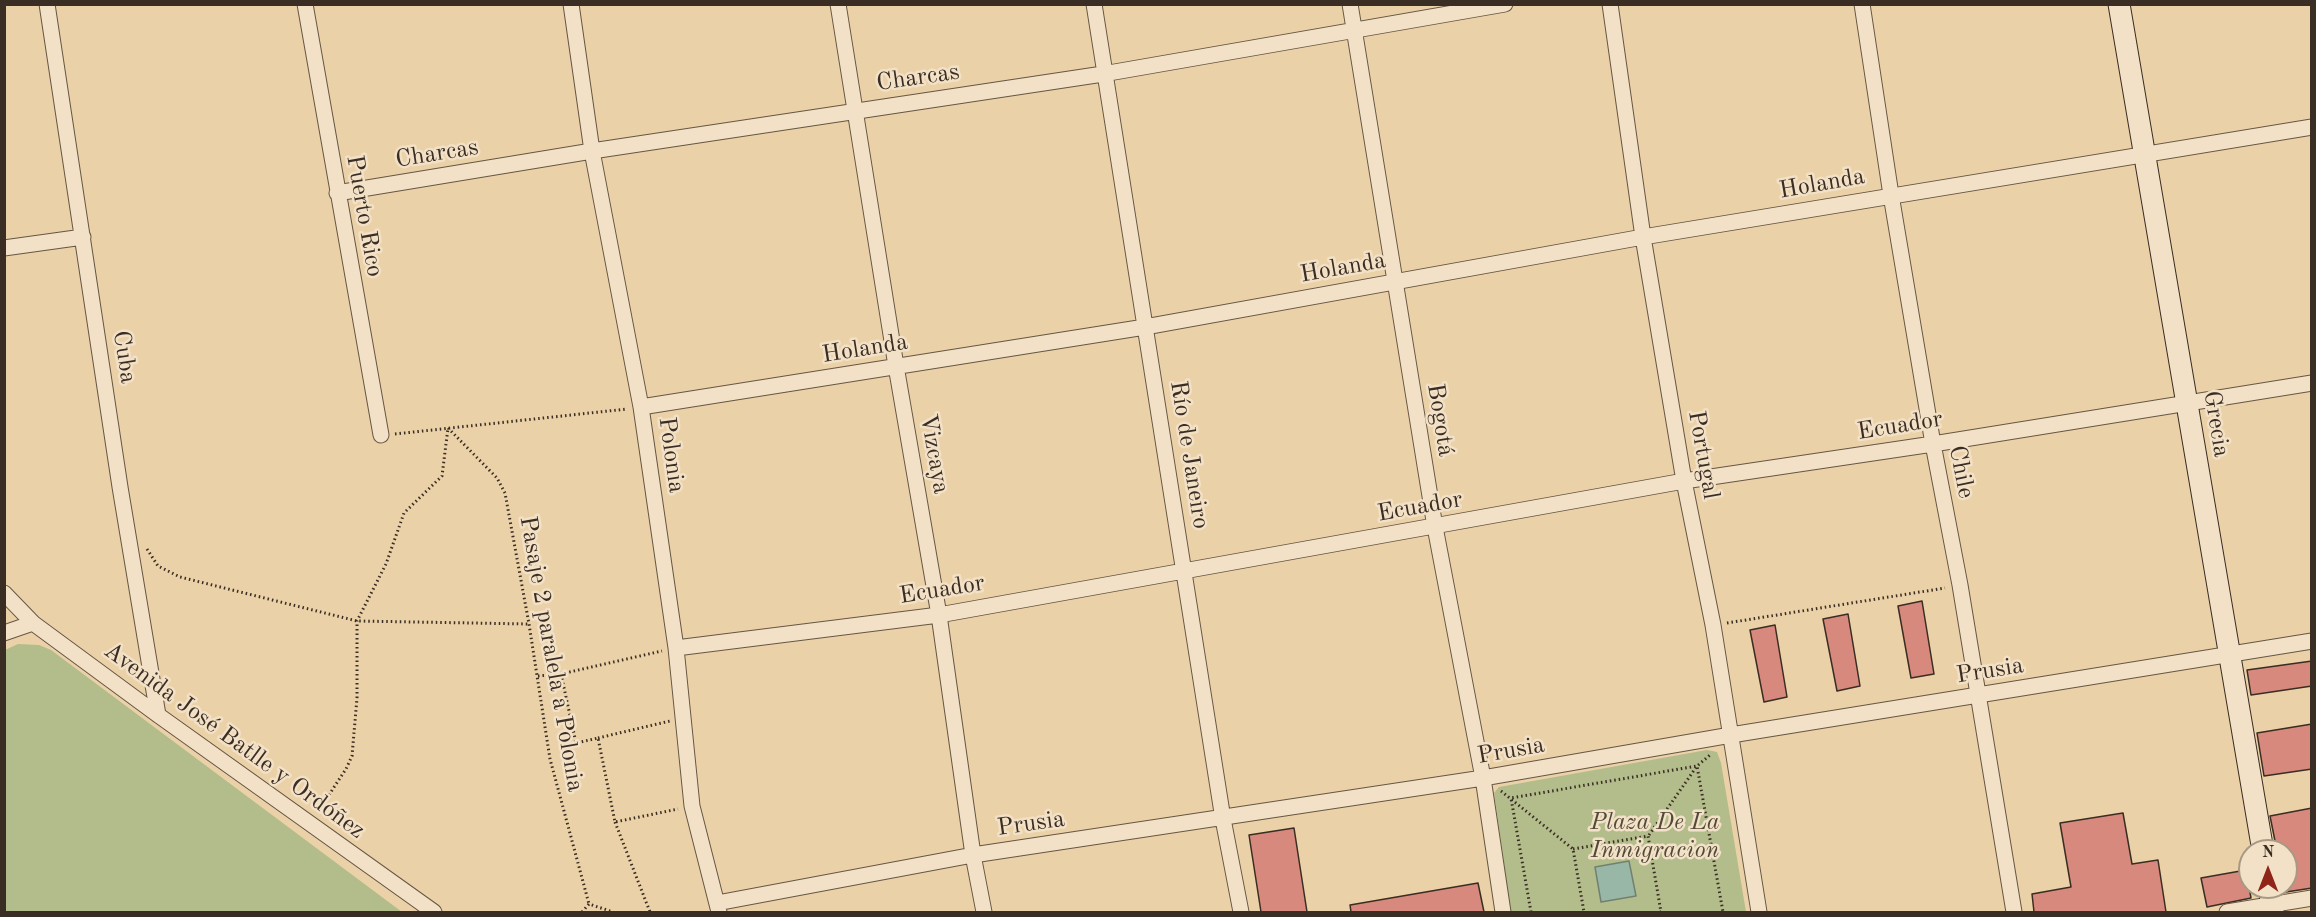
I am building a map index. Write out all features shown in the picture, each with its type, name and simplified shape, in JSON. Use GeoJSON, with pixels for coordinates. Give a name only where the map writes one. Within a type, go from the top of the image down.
{"type":"FeatureCollection","features":[{"type":"Feature","properties":{"kind":"street","name":"Cuba"},"geometry":{"type":"LineString","coordinates":[[47,4],[158,715]]}},
{"type":"Feature","properties":{"kind":"street","name":"Puerto Rico"},"geometry":{"type":"LineString","coordinates":[[305,4],[381,435]]}},
{"type":"Feature","properties":{"kind":"street","name":"Polonia"},"geometry":{"type":"LineString","coordinates":[[571,4],[592,151],[641,407],[676,648],[692,806],[718,908]]}},
{"type":"Feature","properties":{"kind":"street","name":"Vizcaya"},"geometry":{"type":"LineString","coordinates":[[838,4],[896,366],[939,615],[973,855],[984,912]]}},
{"type":"Feature","properties":{"kind":"street","name":"Río de Janeiro"},"geometry":{"type":"LineString","coordinates":[[1094,4],[1103,74],[1185,571],[1223,819],[1241,912]]}},
{"type":"Feature","properties":{"kind":"street","name":"Bogotá"},"geometry":{"type":"LineString","coordinates":[[1350,4],[1435,527],[1484,778],[1503,912]]}},
{"type":"Feature","properties":{"kind":"street","name":"Charcas"},"geometry":{"type":"LineString","coordinates":[[337,193],[592,151],[1103,74],[1505,4]]}},
{"type":"Feature","properties":{"kind":"street","name":"Portugal"},"geometry":{"type":"LineString","coordinates":[[1611,4],[1643,237],[1684,481],[1713,625],[1759,912]]}},
{"type":"Feature","properties":{"kind":"street","name":"Chile"},"geometry":{"type":"LineString","coordinates":[[1862,4],[1891,195],[1933,444],[1960,585],[2014,912]]}},
{"type":"Feature","properties":{"kind":"street","name":"Grecia"},"geometry":{"type":"LineString","coordinates":[[2120,4],[2261,839]]}},
{"type":"Feature","properties":{"kind":"street","name":"Holanda"},"geometry":{"type":"LineString","coordinates":[[641,407],[1145,327],[1643,237],[2312,127]]}},
{"type":"Feature","properties":{"kind":"street"},"geometry":{"type":"LineString","coordinates":[[4,248],[83,237]]}},
{"type":"Feature","properties":{"kind":"street","name":"Ecuador"},"geometry":{"type":"LineString","coordinates":[[676,648],[939,615],[1684,481],[1933,444],[2312,383]]}},
{"type":"Feature","properties":{"kind":"street"},"geometry":{"type":"LineString","coordinates":[[4,593],[33,623],[4,633]]}},
{"type":"Feature","properties":{"kind":"street","name":"Avenida José Batlle y Ordóñez"},"geometry":{"type":"LineString","coordinates":[[33,623],[434,912]]}},
{"type":"Feature","properties":{"kind":"street","name":"Prusia"},"geometry":{"type":"LineString","coordinates":[[718,908],[973,855],[1484,778],[1731,735],[2312,641]]}},
{"type":"Feature","properties":{"kind":"street"},"geometry":{"type":"LineString","coordinates":[[2228,912],[2271,901],[2312,898]]}},
{"type":"Feature","properties":{"kind":"path"},"geometry":{"type":"LineString","coordinates":[[381,435],[641,407]]}},
{"type":"Feature","properties":{"kind":"path"},"geometry":{"type":"LineString","coordinates":[[310,824],[352,756],[357,698],[357,621],[386,564],[404,513],[442,476],[448,428]]}},
{"type":"Feature","properties":{"kind":"path","name":"Pasaje 2 paralela a Polonia"},"geometry":{"type":"LineString","coordinates":[[448,428],[497,478],[505,493],[538,676],[550,759],[589,904]]}},
{"type":"Feature","properties":{"kind":"path"},"geometry":{"type":"LineString","coordinates":[[146,545],[158,566],[180,577],[357,621],[529,624]]}},
{"type":"Feature","properties":{"kind":"path"},"geometry":{"type":"LineString","coordinates":[[1713,625],[1960,585]]}},
{"type":"Feature","properties":{"kind":"path"},"geometry":{"type":"LineString","coordinates":[[538,676],[561,674],[676,648]]}},
{"type":"Feature","properties":{"kind":"path"},"geometry":{"type":"LineString","coordinates":[[561,674],[576,743],[682,718]]}},
{"type":"Feature","properties":{"kind":"path"},"geometry":{"type":"LineString","coordinates":[[598,738],[615,822],[650,912]]}},
{"type":"Feature","properties":{"kind":"path"},"geometry":{"type":"LineString","coordinates":[[1511,798],[1697,766]]}},
{"type":"Feature","properties":{"kind":"path"},"geometry":{"type":"LineString","coordinates":[[1661,912],[1648,836],[1697,766]]}},
{"type":"Feature","properties":{"kind":"path"},"geometry":{"type":"LineString","coordinates":[[1697,766],[1723,912]]}},
{"type":"Feature","properties":{"kind":"path"},"geometry":{"type":"LineString","coordinates":[[1511,798],[1573,849],[1584,912]]}},
{"type":"Feature","properties":{"kind":"path"},"geometry":{"type":"LineString","coordinates":[[1511,798],[1531,912]]}},
{"type":"Feature","properties":{"kind":"path"},"geometry":{"type":"LineString","coordinates":[[615,822],[692,806]]}},
{"type":"Feature","properties":{"kind":"path"},"geometry":{"type":"LineString","coordinates":[[1573,849],[1648,836]]}},
{"type":"Feature","properties":{"kind":"path"},"geometry":{"type":"LineString","coordinates":[[582,912],[589,904],[613,912]]}},
{"type":"Feature","properties":{"kind":"green space"},"geometry":{"type":"Polygon","coordinates":[[[18,644],[39,645],[51,650],[402,912],[5,912],[5,650],[18,644]]]}},
{"type":"Feature","properties":{"kind":"green space","name":"Plaza De La Inmigracion"},"geometry":{"type":"Polygon","coordinates":[[[1707,750],[1717,752],[1721,763],[1746,912],[1511,912],[1494,793],[1499,787],[1707,750]]]}},
{"type":"Feature","properties":{"kind":"shaded area"},"geometry":{"type":"Polygon","coordinates":[[[1629,861],[1636,896],[1601,902],[1595,867],[1629,861]]]}},
{"type":"Feature","properties":{"kind":"building"},"geometry":{"type":"Polygon","coordinates":[[[1922,601],[1934,674],[1911,678],[1898,606],[1922,601]]]}},
{"type":"Feature","properties":{"kind":"building"},"geometry":{"type":"Polygon","coordinates":[[[1848,614],[1860,686],[1837,691],[1823,619],[1848,614]]]}},
{"type":"Feature","properties":{"kind":"building"},"geometry":{"type":"Polygon","coordinates":[[[1775,625],[1787,697],[1764,702],[1750,630],[1775,625]]]}},
{"type":"Feature","properties":{"kind":"building"},"geometry":{"type":"Polygon","coordinates":[[[2312,661],[2312,686],[2251,695],[2247,670],[2312,661]]]}},
{"type":"Feature","properties":{"kind":"building"},"geometry":{"type":"Polygon","coordinates":[[[2312,724],[2312,769],[2264,776],[2257,733],[2312,724]]]}},
{"type":"Feature","properties":{"kind":"building"},"geometry":{"type":"Polygon","coordinates":[[[2312,808],[2312,888],[2298,890],[2298,839],[2275,839],[2270,816],[2312,808]]]}},
{"type":"Feature","properties":{"kind":"building"},"geometry":{"type":"Polygon","coordinates":[[[2123,813],[2132,864],[2158,860],[2166,912],[2034,912],[2032,894],[2071,887],[2060,823],[2123,813]]]}},
{"type":"Feature","properties":{"kind":"building"},"geometry":{"type":"Polygon","coordinates":[[[1294,828],[1307,912],[1261,912],[1249,835],[1294,828]]]}},
{"type":"Feature","properties":{"kind":"building"},"geometry":{"type":"Polygon","coordinates":[[[2238,871],[2238,899],[2246,899],[2207,907],[2201,878],[2238,871]]]}},
{"type":"Feature","properties":{"kind":"building"},"geometry":{"type":"Polygon","coordinates":[[[1478,883],[1484,912],[1351,912],[1350,905],[1478,883]]]}}]}
